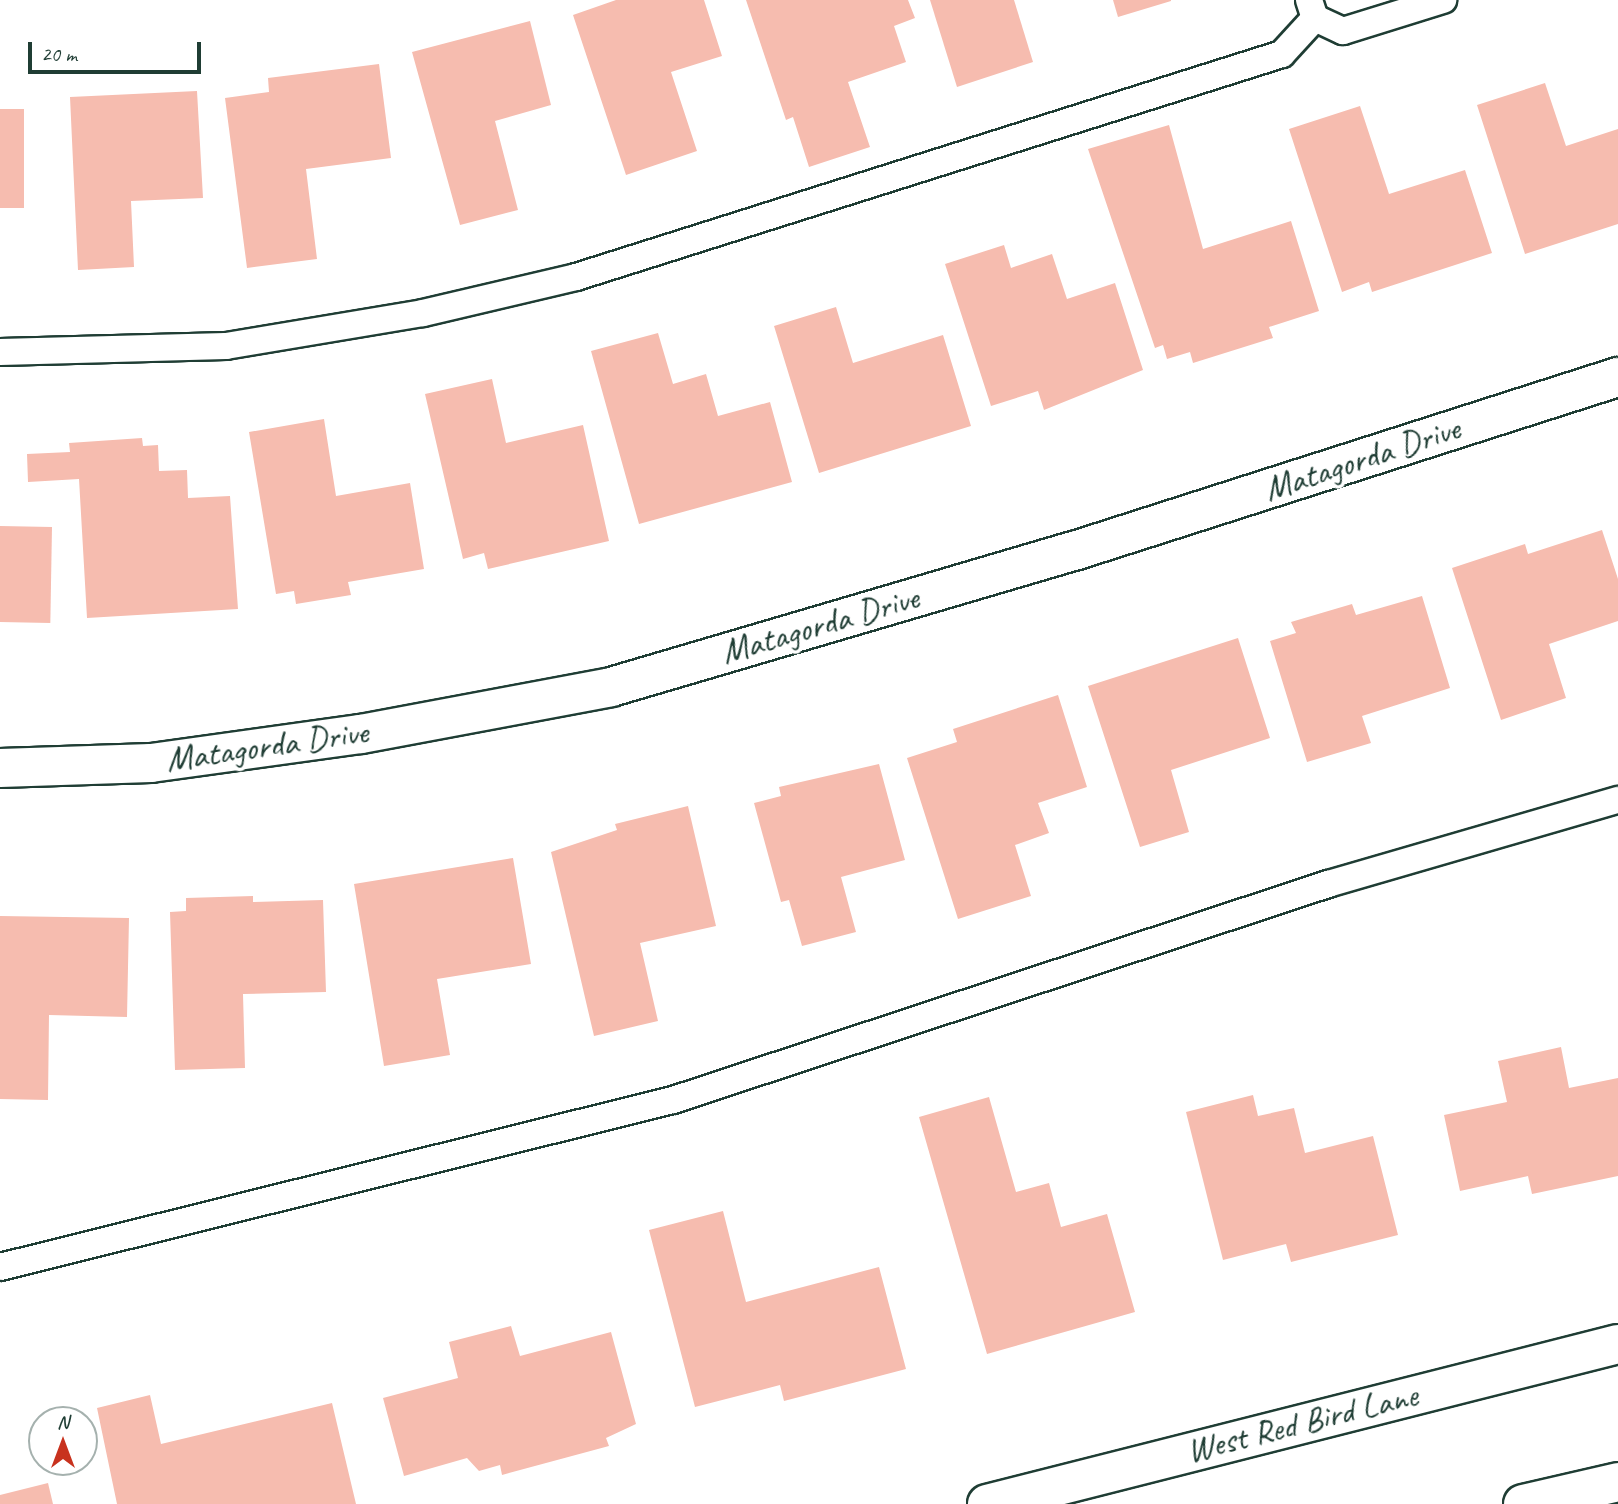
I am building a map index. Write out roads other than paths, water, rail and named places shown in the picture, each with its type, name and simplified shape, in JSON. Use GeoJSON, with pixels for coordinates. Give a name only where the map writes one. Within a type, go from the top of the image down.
{"type":"FeatureCollection","features":[{"type":"Feature","properties":{"kind":"street","name":"Matagorda Drive"},"geometry":{"type":"LineString","coordinates":[[0,768],[151,763],[361,734],[611,687],[1074,551],[1618,377]]}},
{"type":"Feature","properties":{"kind":"street","name":"West Red Bird Lane"},"geometry":{"type":"LineString","coordinates":[[987,1504],[1618,1344]]}},
{"type":"Feature","properties":{"kind":"street"},"geometry":{"type":"LineString","coordinates":[[1523,1504],[1618,1482]]}},
{"type":"Feature","properties":{"kind":"lane"},"geometry":{"type":"LineString","coordinates":[[0,352],[226,346],[423,313],[576,277],[1282,54],[1312,9],[1343,31],[1443,0]]}},
{"type":"Feature","properties":{"kind":"lane"},"geometry":{"type":"LineString","coordinates":[[0,1267],[673,1100],[1328,884],[1618,800]]}}]}
